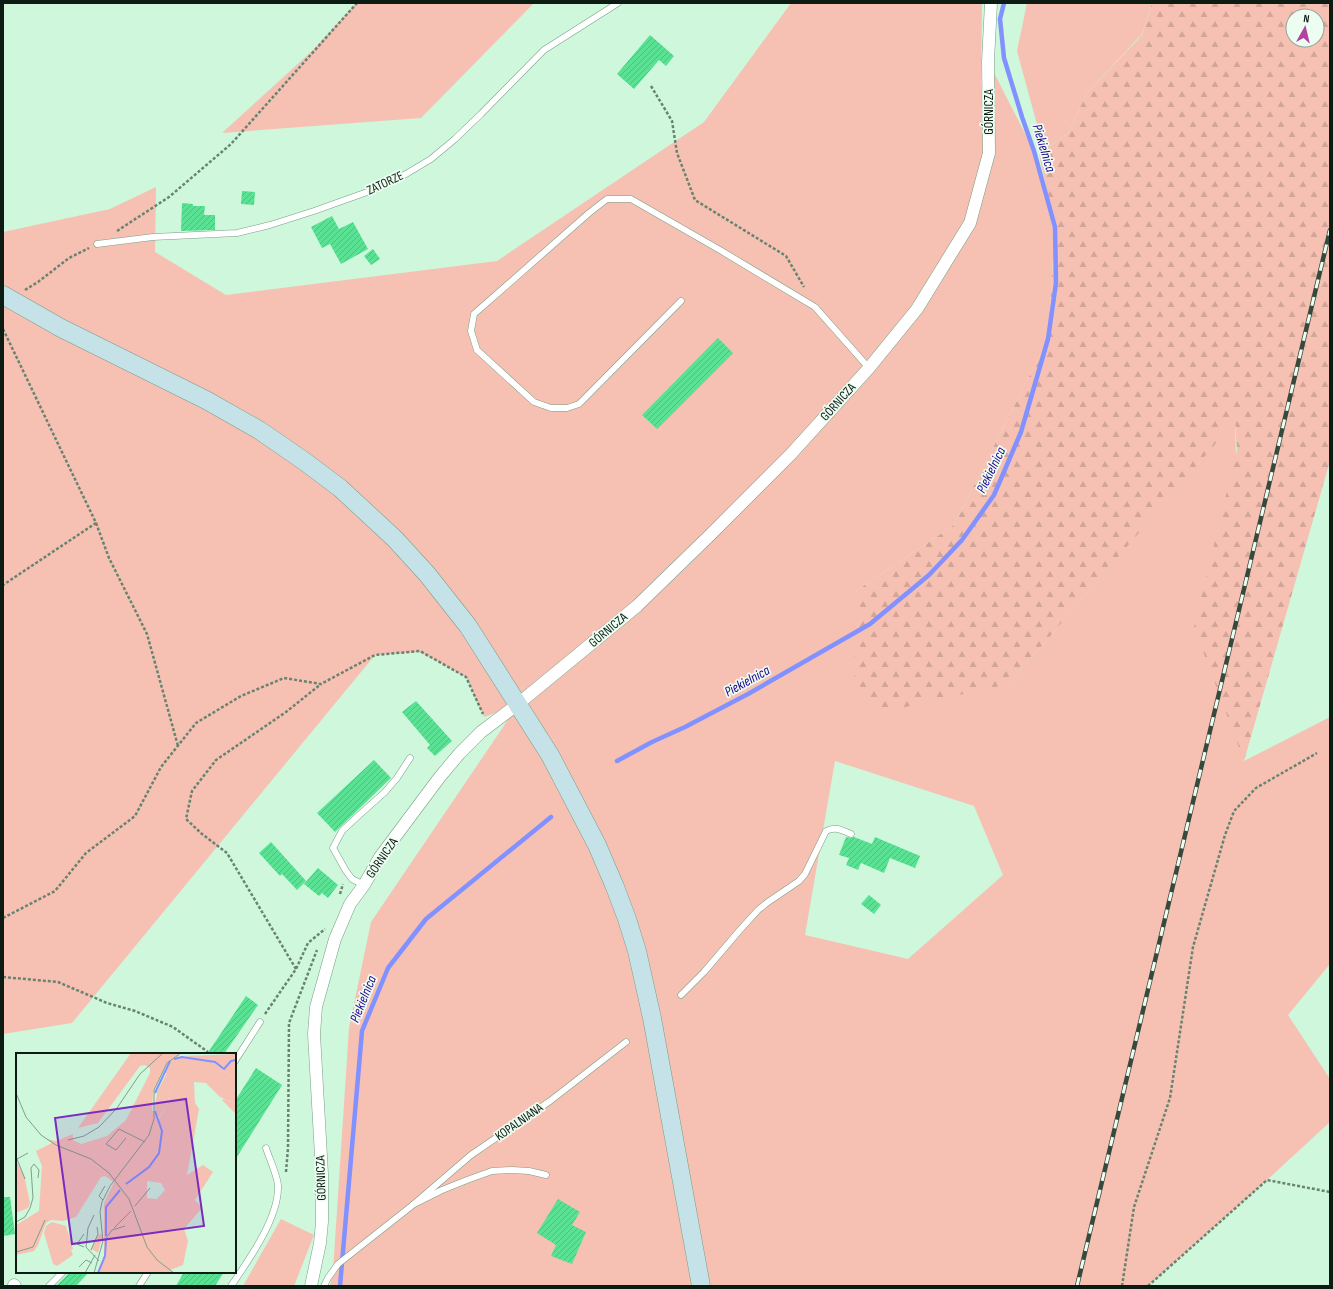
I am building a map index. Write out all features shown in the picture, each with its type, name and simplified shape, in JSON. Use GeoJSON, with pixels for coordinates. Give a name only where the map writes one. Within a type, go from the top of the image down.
{"type":"FeatureCollection","features":[{"type":"Feature","properties":{"kind":"main road"},"geometry":{"type":"LineString","coordinates":[[3,295],[61,328],[206,400],[259,430],[304,461],[340,488],[395,539],[427,574],[468,626],[550,755],[597,845],[615,887],[631,932],[637,951],[652,1018],[701,1286]]}},
{"type":"Feature","properties":{"kind":"street","name":"GÓRNICZA"},"geometry":{"type":"LineString","coordinates":[[311,1286],[320,1243],[322,1222],[322,1174],[314,1034],[316,1007],[335,939],[350,904],[364,885],[380,857],[439,778],[459,754],[481,732],[518,704],[637,606],[791,454],[869,368],[917,309],[970,223],[989,153],[988,61],[991,3]]}},
{"type":"Feature","properties":{"kind":"lane","name":"ZATORZE"},"geometry":{"type":"LineString","coordinates":[[97,244],[153,237],[237,233],[285,221],[370,191],[406,174],[431,159],[476,119],[544,50],[618,3]]}},
{"type":"Feature","properties":{"kind":"lane"},"geometry":{"type":"LineString","coordinates":[[681,301],[579,404],[567,408],[551,408],[534,402],[477,350],[471,331],[474,314],[583,218],[607,199],[631,199],[815,307],[869,368]]}},
{"type":"Feature","properties":{"kind":"lane"},"geometry":{"type":"LineString","coordinates":[[364,885],[352,879],[333,848],[342,831],[385,792],[397,778],[410,758]]}},
{"type":"Feature","properties":{"kind":"lane"},"geometry":{"type":"LineString","coordinates":[[681,995],[704,972],[758,910],[799,881],[805,874],[826,832],[831,828],[836,828],[851,834]]}},
{"type":"Feature","properties":{"kind":"lane"},"geometry":{"type":"LineString","coordinates":[[236,1059],[260,1022]]}},
{"type":"Feature","properties":{"kind":"lane","name":"KOPALNIANA"},"geometry":{"type":"LineString","coordinates":[[324,1286],[338,1264],[414,1204],[471,1155],[550,1101],[626,1042]]}},
{"type":"Feature","properties":{"kind":"lane"},"geometry":{"type":"LineString","coordinates":[[231,1286],[255,1250],[270,1219],[276,1202],[278,1185],[266,1148]]}},
{"type":"Feature","properties":{"kind":"lane","name":"KOPALNIANA"},"geometry":{"type":"LineString","coordinates":[[414,1204],[448,1187],[492,1171],[529,1171],[546,1176]]}},
{"type":"Feature","properties":{"kind":"lane"},"geometry":{"type":"LineString","coordinates":[[49,1286],[62,1273]]}},
{"type":"Feature","properties":{"kind":"lane"},"geometry":{"type":"LineString","coordinates":[[139,1286],[147,1273]]}},
{"type":"Feature","properties":{"kind":"path"},"geometry":{"type":"LineString","coordinates":[[21,292],[38,282],[69,258],[97,244],[169,197],[231,144],[358,3]]}},
{"type":"Feature","properties":{"kind":"path"},"geometry":{"type":"LineString","coordinates":[[652,86],[672,121],[677,153],[695,200],[786,256],[815,307]]}},
{"type":"Feature","properties":{"kind":"path"},"geometry":{"type":"LineString","coordinates":[[3,329],[96,523],[109,558],[147,634],[178,746]]}},
{"type":"Feature","properties":{"kind":"path"},"geometry":{"type":"LineString","coordinates":[[3,585],[96,523]]}},
{"type":"Feature","properties":{"kind":"path"},"geometry":{"type":"LineString","coordinates":[[296,969],[227,853],[186,820],[192,791],[216,760],[286,712],[321,684],[375,655],[420,652],[466,677],[484,717]]}},
{"type":"Feature","properties":{"kind":"path"},"geometry":{"type":"LineString","coordinates":[[3,918],[55,891],[86,853],[135,816],[162,767],[196,722],[241,696],[284,678],[321,684]]}},
{"type":"Feature","properties":{"kind":"path"},"geometry":{"type":"LineString","coordinates":[[1122,1286],[1134,1207],[1170,1098],[1193,947],[1224,835],[1234,811],[1256,788],[1317,753]]}},
{"type":"Feature","properties":{"kind":"path"},"geometry":{"type":"LineString","coordinates":[[340,898],[342,884],[352,879]]}},
{"type":"Feature","properties":{"kind":"path"},"geometry":{"type":"LineString","coordinates":[[260,1022],[296,969],[308,943],[330,925],[321,938]]}},
{"type":"Feature","properties":{"kind":"path"},"geometry":{"type":"LineString","coordinates":[[285,1179],[288,1148],[289,1023],[318,945]]}},
{"type":"Feature","properties":{"kind":"path"},"geometry":{"type":"LineString","coordinates":[[3,977],[58,982],[107,1002],[135,1011],[172,1027],[208,1052]]}},
{"type":"Feature","properties":{"kind":"path"},"geometry":{"type":"LineString","coordinates":[[1148,1286],[1267,1180],[1330,1192]]}},
{"type":"Feature","properties":{"kind":"green space"},"geometry":{"type":"Polygon","coordinates":[[[356,3],[534,3],[421,118],[222,133],[312,51],[356,3]]]}},
{"type":"Feature","properties":{"kind":"green space"},"geometry":{"type":"Polygon","coordinates":[[[791,3],[982,3],[981,84],[988,148],[988,61],[1034,151],[1055,227],[1048,339],[954,525],[856,591],[1009,684],[1235,420],[1244,761],[1330,717],[1330,964],[1288,1015],[1330,1079],[1330,1122],[1148,1286],[330,1286],[333,1271],[349,1028],[371,922],[518,705],[484,717],[466,677],[420,652],[375,655],[72,1023],[3,1034],[3,232],[110,209],[156,187],[155,252],[226,295],[497,261],[704,122],[791,3]],[[835,761],[805,935],[908,959],[1003,875],[974,806],[835,761]]]}},
{"type":"Feature","properties":{"kind":"green space"},"geometry":{"type":"Polygon","coordinates":[[[1027,3],[1152,3],[1142,34],[1087,93],[1068,133],[1044,150],[1017,51],[1027,3]]]}},
{"type":"Feature","properties":{"kind":"green space"},"geometry":{"type":"Polygon","coordinates":[[[1152,3],[1330,3],[1330,461],[1244,761],[1194,627],[1237,450],[1235,421],[1009,684],[887,711],[854,688],[856,591],[954,525],[1048,339],[1055,227],[1039,154],[1068,133],[1087,93],[1142,35],[1152,3]]]}},
{"type":"Feature","properties":{"kind":"green space"},"geometry":{"type":"Polygon","coordinates":[[[281,1219],[314,1235],[294,1286],[243,1286],[281,1219]]]}},
{"type":"Feature","properties":{"kind":"building"},"geometry":{"type":"Polygon","coordinates":[[[650,35],[674,56],[666,66],[659,60],[634,89],[617,74],[650,35]]]}},
{"type":"Feature","properties":{"kind":"building"},"geometry":{"type":"Polygon","coordinates":[[[242,191],[255,192],[254,205],[241,204],[242,191]]]}},
{"type":"Feature","properties":{"kind":"building"},"geometry":{"type":"Polygon","coordinates":[[[182,203],[193,204],[193,206],[205,206],[204,215],[215,215],[215,230],[181,231],[182,203]]]}},
{"type":"Feature","properties":{"kind":"building"},"geometry":{"type":"Polygon","coordinates":[[[332,216],[339,229],[353,222],[368,249],[341,264],[330,244],[322,248],[311,227],[332,216]]]}},
{"type":"Feature","properties":{"kind":"building"},"geometry":{"type":"Polygon","coordinates":[[[373,249],[380,259],[371,265],[364,256],[373,249]]]}},
{"type":"Feature","properties":{"kind":"building"},"geometry":{"type":"Polygon","coordinates":[[[718,338],[733,353],[657,429],[642,415],[718,338]]]}},
{"type":"Feature","properties":{"kind":"building"},"geometry":{"type":"Polygon","coordinates":[[[416,701],[452,741],[435,756],[427,748],[430,745],[402,712],[416,701]]]}},
{"type":"Feature","properties":{"kind":"building"},"geometry":{"type":"Polygon","coordinates":[[[374,760],[391,778],[335,832],[317,813],[374,760]]]}},
{"type":"Feature","properties":{"kind":"building"},"geometry":{"type":"Polygon","coordinates":[[[846,837],[854,837],[872,844],[875,837],[920,856],[915,868],[890,858],[884,873],[861,863],[858,870],[846,865],[849,858],[839,855],[846,837]]]}},
{"type":"Feature","properties":{"kind":"building"},"geometry":{"type":"Polygon","coordinates":[[[271,842],[306,881],[297,890],[282,874],[280,876],[259,853],[271,842]]]}},
{"type":"Feature","properties":{"kind":"building"},"geometry":{"type":"Polygon","coordinates":[[[318,868],[338,885],[328,898],[322,893],[319,896],[304,884],[318,868]]]}},
{"type":"Feature","properties":{"kind":"building"},"geometry":{"type":"Polygon","coordinates":[[[869,895],[881,905],[874,914],[861,904],[869,895]]]}},
{"type":"Feature","properties":{"kind":"building"},"geometry":{"type":"Polygon","coordinates":[[[246,996],[258,1005],[225,1053],[208,1053],[246,996]]]}},
{"type":"Feature","properties":{"kind":"building"},"geometry":{"type":"Polygon","coordinates":[[[256,1068],[282,1085],[236,1158],[236,1099],[256,1068]]]}},
{"type":"Feature","properties":{"kind":"building"},"geometry":{"type":"Polygon","coordinates":[[[3,1197],[10,1197],[15,1234],[3,1236],[3,1197]]]}},
{"type":"Feature","properties":{"kind":"building"},"geometry":{"type":"Polygon","coordinates":[[[558,1199],[580,1212],[572,1225],[586,1232],[572,1264],[551,1256],[556,1245],[537,1233],[558,1199]]]}},
{"type":"Feature","properties":{"kind":"building"},"geometry":{"type":"Polygon","coordinates":[[[69,1273],[88,1273],[76,1286],[56,1286],[69,1273]]]}},
{"type":"Feature","properties":{"kind":"building"},"geometry":{"type":"Polygon","coordinates":[[[183,1273],[223,1273],[215,1286],[176,1286],[183,1273]]]}},
{"type":"Feature","properties":{"kind":"waterway","name":"Piekielnica"},"geometry":{"type":"LineString","coordinates":[[617,761],[748,694],[870,624],[929,575],[962,540],[994,495],[1021,432],[1048,339],[1056,283],[1055,227],[1034,151],[1004,58],[1000,19],[1004,3]]}},
{"type":"Feature","properties":{"kind":"waterway","name":"Piekielnica"},"geometry":{"type":"LineString","coordinates":[[340,1286],[362,1031],[388,968],[426,919],[551,817]]}},
{"type":"Feature","properties":{"kind":"railway"},"geometry":{"type":"LineString","coordinates":[[1077,1286],[1330,230]]}}]}
